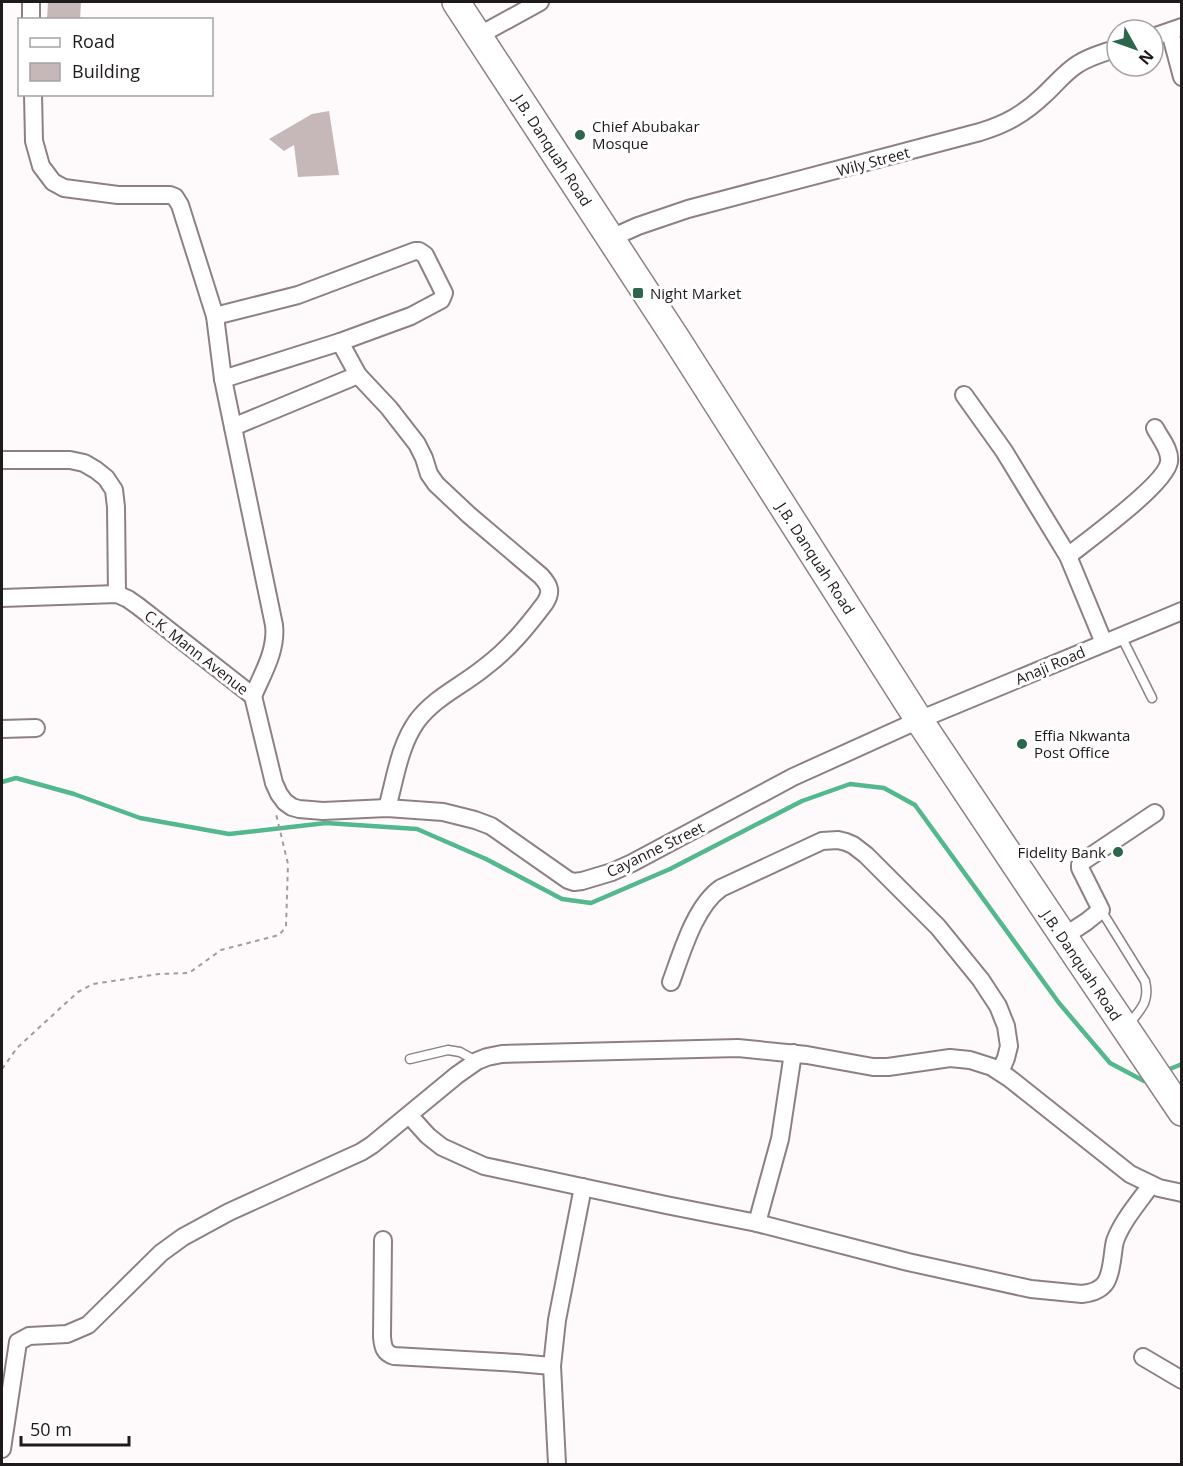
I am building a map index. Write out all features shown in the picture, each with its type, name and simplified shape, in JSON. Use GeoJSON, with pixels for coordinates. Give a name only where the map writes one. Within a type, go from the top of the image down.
{"type":"FeatureCollection","features":[{"type":"Feature","properties":{"kind":"highway","name":"J.B. Danquah Road"},"geometry":{"type":"LineString","coordinates":[[456,2],[677,340],[920,720],[1175,1102]]}},
{"type":"Feature","properties":{"kind":"street"},"geometry":{"type":"LineString","coordinates":[[31,2],[31,18]]}},
{"type":"Feature","properties":{"kind":"street"},"geometry":{"type":"LineString","coordinates":[[478,36],[540,2]]}},
{"type":"Feature","properties":{"kind":"street"},"geometry":{"type":"LineString","coordinates":[[1176,30],[1182,77]]}},
{"type":"Feature","properties":{"kind":"street","name":"Wily Street"},"geometry":{"type":"LineString","coordinates":[[611,238],[688,209],[1001,126],[1029,108],[1077,64],[1105,52]]}},
{"type":"Feature","properties":{"kind":"street"},"geometry":{"type":"LineString","coordinates":[[33,96],[34,141],[38,158],[49,178],[59,186],[118,195],[170,195],[180,205],[215,316],[223,379],[274,625],[275,635],[271,655],[253,696]]}},
{"type":"Feature","properties":{"kind":"street"},"geometry":{"type":"LineString","coordinates":[[215,316],[298,295],[415,251],[424,254],[444,291],[442,298],[411,316],[340,342],[223,379]]}},
{"type":"Feature","properties":{"kind":"street"},"geometry":{"type":"LineString","coordinates":[[340,342],[358,375],[389,408],[417,444],[429,474],[436,484],[541,576],[550,588],[545,603],[504,652],[484,669],[442,696],[416,722],[401,756],[387,808]]}},
{"type":"Feature","properties":{"kind":"street"},"geometry":{"type":"LineString","coordinates":[[233,426],[358,375]]}},
{"type":"Feature","properties":{"kind":"street"},"geometry":{"type":"LineString","coordinates":[[964,395],[1004,451],[1068,556],[1104,643]]}},
{"type":"Feature","properties":{"kind":"street"},"geometry":{"type":"LineString","coordinates":[[1068,556],[1152,487],[1166,470],[1169,454],[1155,428]]}},
{"type":"Feature","properties":{"kind":"street"},"geometry":{"type":"LineString","coordinates":[[2,460],[70,460],[84,464],[106,478],[114,490],[116,507],[117,594],[2,598]]}},
{"type":"Feature","properties":{"kind":"street","name":"C.K. Mann Avenue"},"geometry":{"type":"LineString","coordinates":[[117,594],[138,606],[253,696],[274,783],[285,802],[292,807],[308,810],[387,808]]}},
{"type":"Feature","properties":{"kind":"street","name":"Anaji Road"},"geometry":{"type":"LineString","coordinates":[[920,720],[1182,611]]}},
{"type":"Feature","properties":{"kind":"street","name":"Cayanne Street"},"geometry":{"type":"LineString","coordinates":[[387,808],[443,812],[460,815],[491,826],[568,880],[582,881],[632,863],[793,777],[920,720]]}},
{"type":"Feature","properties":{"kind":"street"},"geometry":{"type":"LineString","coordinates":[[2,729],[36,728]]}},
{"type":"Feature","properties":{"kind":"street"},"geometry":{"type":"LineString","coordinates":[[1063,937],[1101,910],[1080,868],[1082,862],[1155,813]]}},
{"type":"Feature","properties":{"kind":"street"},"geometry":{"type":"LineString","coordinates":[[670,982],[699,912],[712,894],[822,841],[846,842],[866,855],[938,927],[981,980],[998,1006],[1006,1026],[1009,1046],[1000,1072]]}},
{"type":"Feature","properties":{"kind":"street"},"geometry":{"type":"LineString","coordinates":[[2,1449],[18,1342],[29,1336],[67,1334],[88,1325],[161,1253],[183,1237],[250,1201],[361,1152],[457,1075],[487,1057],[502,1054],[738,1048],[807,1054],[873,1067],[950,1058],[970,1060],[992,1067],[1010,1078],[1130,1174],[1151,1185],[1182,1193]]}},
{"type":"Feature","properties":{"kind":"street"},"geometry":{"type":"LineString","coordinates":[[757,1223],[780,1139],[793,1053]]}},
{"type":"Feature","properties":{"kind":"street"},"geometry":{"type":"LineString","coordinates":[[410,1114],[428,1136],[442,1147],[484,1166],[757,1223],[908,1262],[1031,1289],[1082,1294],[1098,1290],[1107,1281],[1116,1240],[1123,1224],[1151,1185]]}},
{"type":"Feature","properties":{"kind":"street"},"geometry":{"type":"LineString","coordinates":[[557,1464],[552,1366],[557,1320],[583,1187]]}},
{"type":"Feature","properties":{"kind":"street"},"geometry":{"type":"LineString","coordinates":[[382,1240],[382,1337],[385,1351],[394,1356],[552,1366]]}},
{"type":"Feature","properties":{"kind":"street"},"geometry":{"type":"LineString","coordinates":[[1143,1357],[1182,1380]]}},
{"type":"Feature","properties":{"kind":"lane"},"geometry":{"type":"LineString","coordinates":[[1122,636],[1152,698]]}},
{"type":"Feature","properties":{"kind":"lane"},"geometry":{"type":"LineString","coordinates":[[1101,910],[1145,981],[1148,991],[1145,1003],[1125,1029]]}},
{"type":"Feature","properties":{"kind":"lane"},"geometry":{"type":"LineString","coordinates":[[410,1059],[448,1050],[460,1052],[477,1061]]}},
{"type":"Feature","properties":{"kind":"path"},"geometry":{"type":"LineString","coordinates":[[2,1069],[17,1048],[78,992],[93,984],[159,974],[189,973],[221,950],[279,935],[286,927],[288,864],[276,814]]}},
{"type":"Feature","properties":{"kind":"building"},"geometry":{"type":"Polygon","coordinates":[[[48,2],[81,2],[80,18],[47,18],[48,2]]]}},
{"type":"Feature","properties":{"kind":"building"},"geometry":{"type":"Polygon","coordinates":[[[329,111],[339,175],[298,177],[294,145],[284,151],[269,139],[312,114],[329,111]]]}},
{"type":"Feature","properties":{"kind":"waterway"},"geometry":{"type":"LineString","coordinates":[[2,782],[16,778],[74,794],[140,818],[229,834],[326,823],[417,829],[486,859],[562,899],[591,903],[670,869],[802,801],[850,784],[884,788],[915,805],[1059,1003],[1110,1063],[1144,1081],[1149,1078]]}},
{"type":"Feature","properties":{"kind":"waterway"},"geometry":{"type":"LineString","coordinates":[[1165,1071],[1182,1064]]}},
{"type":"Feature","properties":{"kind":"place","name":"Chief Abubakar Mosque"},"geometry":{"type":"Point","coordinates":[580,135]}},
{"type":"Feature","properties":{"kind":"place","name":"Night Market"},"geometry":{"type":"Point","coordinates":[638,293]}},
{"type":"Feature","properties":{"kind":"place","name":"Effia Nkwanta Post Office"},"geometry":{"type":"Point","coordinates":[1022,744]}},
{"type":"Feature","properties":{"kind":"place","name":"Fidelity Bank"},"geometry":{"type":"Point","coordinates":[1118,852]}}]}
